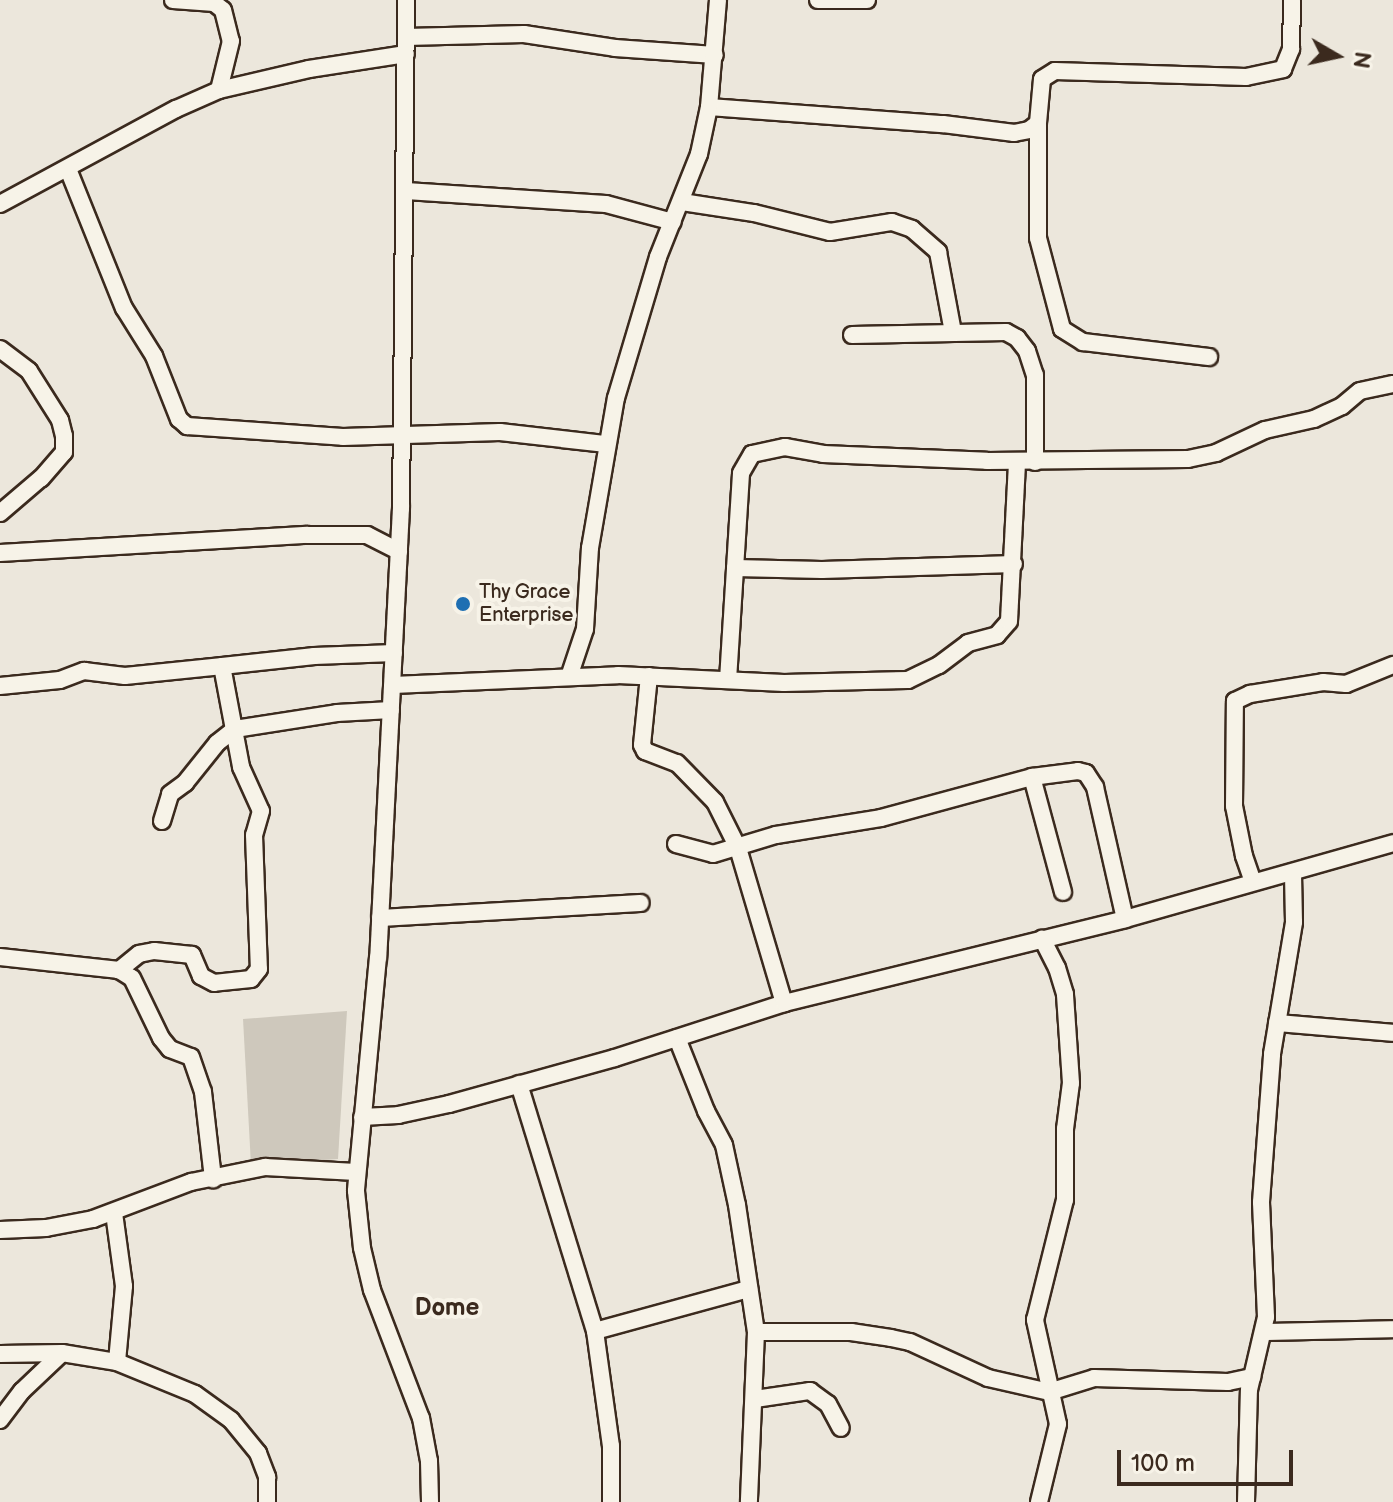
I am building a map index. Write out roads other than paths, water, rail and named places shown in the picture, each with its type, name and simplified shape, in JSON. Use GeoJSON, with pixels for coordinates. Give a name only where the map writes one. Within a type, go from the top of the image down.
{"type":"FeatureCollection","features":[{"type":"Feature","properties":{"kind":"street"},"geometry":{"type":"LineString","coordinates":[[173,0],[214,3],[223,10],[231,41],[219,90]]}},
{"type":"Feature","properties":{"kind":"street"},"geometry":{"type":"LineString","coordinates":[[406,0],[403,436],[399,551],[380,918],[356,1172],[357,1208],[366,1269],[421,1418],[429,1461],[430,1502]]}},
{"type":"Feature","properties":{"kind":"street"},"geometry":{"type":"LineString","coordinates":[[569,677],[585,629],[587,575],[606,444],[626,359],[658,257],[699,154],[709,107],[718,0]]}},
{"type":"Feature","properties":{"kind":"street"},"geometry":{"type":"LineString","coordinates":[[818,0],[867,0]]}},
{"type":"Feature","properties":{"kind":"street"},"geometry":{"type":"LineString","coordinates":[[1209,357],[1083,342],[1062,329],[1038,238],[1038,123],[1042,79],[1055,71],[1246,77],[1283,69],[1291,49],[1292,0]]}},
{"type":"Feature","properties":{"kind":"street"},"geometry":{"type":"LineString","coordinates":[[406,37],[524,34],[615,48],[715,55]]}},
{"type":"Feature","properties":{"kind":"street"},"geometry":{"type":"LineString","coordinates":[[0,204],[176,109],[219,90],[309,69],[406,54]]}},
{"type":"Feature","properties":{"kind":"street"},"geometry":{"type":"LineString","coordinates":[[709,107],[943,124],[1014,133],[1029,130],[1038,123]]}},
{"type":"Feature","properties":{"kind":"street"},"geometry":{"type":"LineString","coordinates":[[68,169],[124,308],[154,356],[183,423],[275,433],[403,436],[500,432],[606,444]]}},
{"type":"Feature","properties":{"kind":"street"},"geometry":{"type":"LineString","coordinates":[[406,191],[606,204],[673,222]]}},
{"type":"Feature","properties":{"kind":"street"},"geometry":{"type":"LineString","coordinates":[[682,202],[754,213],[830,232],[892,222],[912,229],[938,252],[953,332]]}},
{"type":"Feature","properties":{"kind":"street"},"geometry":{"type":"LineString","coordinates":[[393,685],[649,676],[891,683],[908,680],[939,665],[957,650],[1004,629],[1011,613],[1035,375],[1027,351],[1006,332],[852,335]]}},
{"type":"Feature","properties":{"kind":"street"},"geometry":{"type":"LineString","coordinates":[[0,349],[29,371],[60,420],[64,436],[64,452],[49,470],[0,513]]}},
{"type":"Feature","properties":{"kind":"street"},"geometry":{"type":"LineString","coordinates":[[728,680],[741,473],[752,454],[765,448],[1026,462],[1164,461],[1202,457],[1265,430],[1314,419],[1342,406],[1360,391],[1393,384]]}},
{"type":"Feature","properties":{"kind":"street"},"geometry":{"type":"LineString","coordinates":[[0,553],[307,535],[367,535],[399,551]]}},
{"type":"Feature","properties":{"kind":"street"},"geometry":{"type":"LineString","coordinates":[[735,568],[822,570],[1014,564]]}},
{"type":"Feature","properties":{"kind":"street"},"geometry":{"type":"LineString","coordinates":[[0,686],[60,680],[84,671],[125,676],[314,656],[394,653]]}},
{"type":"Feature","properties":{"kind":"street"},"geometry":{"type":"LineString","coordinates":[[1253,882],[1234,806],[1235,701],[1250,694],[1296,686],[1323,682],[1346,684],[1393,665]]}},
{"type":"Feature","properties":{"kind":"street"},"geometry":{"type":"LineString","coordinates":[[119,970],[139,954],[154,951],[192,955],[201,976],[214,983],[246,981],[256,976],[259,969],[254,835],[261,811],[244,778],[222,666]]}},
{"type":"Feature","properties":{"kind":"street"},"geometry":{"type":"LineString","coordinates":[[649,676],[642,745],[645,751],[677,763],[712,796],[738,848],[784,1003]]}},
{"type":"Feature","properties":{"kind":"street"},"geometry":{"type":"LineString","coordinates":[[162,821],[170,794],[185,783],[217,743],[235,729],[337,713],[391,710]]}},
{"type":"Feature","properties":{"kind":"street"},"geometry":{"type":"LineString","coordinates":[[676,844],[705,854],[738,848],[776,835],[890,816],[1032,777],[1078,771],[1091,779],[1125,919]]}},
{"type":"Feature","properties":{"kind":"street"},"geometry":{"type":"LineString","coordinates":[[1032,777],[1063,892]]}},
{"type":"Feature","properties":{"kind":"street"},"geometry":{"type":"LineString","coordinates":[[362,1117],[398,1115],[519,1084],[784,1003],[1125,919],[1393,843]]}},
{"type":"Feature","properties":{"kind":"street"},"geometry":{"type":"LineString","coordinates":[[1246,1502],[1252,1377],[1264,1332],[1261,1202],[1277,1023],[1294,922],[1293,873]]}},
{"type":"Feature","properties":{"kind":"street"},"geometry":{"type":"LineString","coordinates":[[380,918],[641,903]]}},
{"type":"Feature","properties":{"kind":"street"},"geometry":{"type":"LineString","coordinates":[[1039,1502],[1058,1432],[1035,1320],[1065,1200],[1065,1129],[1071,1083],[1065,994],[1057,968],[1042,939]]}},
{"type":"Feature","properties":{"kind":"street"},"geometry":{"type":"LineString","coordinates":[[0,957],[119,970],[132,978],[161,1038],[170,1049],[191,1057],[203,1092],[213,1179]]}},
{"type":"Feature","properties":{"kind":"street"},"geometry":{"type":"LineString","coordinates":[[1277,1023],[1389,1029]]}},
{"type":"Feature","properties":{"kind":"street"},"geometry":{"type":"LineString","coordinates":[[677,1038],[706,1111],[726,1149],[756,1332],[749,1502]]}},
{"type":"Feature","properties":{"kind":"street"},"geometry":{"type":"LineString","coordinates":[[519,1084],[595,1331],[611,1446],[611,1502]]}},
{"type":"Feature","properties":{"kind":"street"},"geometry":{"type":"LineString","coordinates":[[0,1230],[46,1228],[114,1213],[191,1182],[281,1166],[356,1172]]}},
{"type":"Feature","properties":{"kind":"street"},"geometry":{"type":"LineString","coordinates":[[114,1213],[124,1286],[117,1362]]}},
{"type":"Feature","properties":{"kind":"street"},"geometry":{"type":"LineString","coordinates":[[595,1331],[749,1289]]}},
{"type":"Feature","properties":{"kind":"street"},"geometry":{"type":"LineString","coordinates":[[1264,1332],[1393,1329]]}},
{"type":"Feature","properties":{"kind":"street"},"geometry":{"type":"LineString","coordinates":[[756,1332],[851,1332],[891,1338],[920,1346],[988,1378],[1049,1392],[1094,1378],[1228,1382],[1252,1377]]}},
{"type":"Feature","properties":{"kind":"street"},"geometry":{"type":"LineString","coordinates":[[0,1420],[22,1391],[62,1353]]}},
{"type":"Feature","properties":{"kind":"street"},"geometry":{"type":"LineString","coordinates":[[0,1354],[62,1353],[117,1362],[195,1394],[224,1413],[258,1453],[267,1477],[267,1502]]}},
{"type":"Feature","properties":{"kind":"street"},"geometry":{"type":"LineString","coordinates":[[755,1399],[810,1391],[828,1404],[841,1428]]}},
{"type":"Feature","properties":{"kind":"place","name":"Thy Grace Enterprise"},"geometry":{"type":"Point","coordinates":[463,604]}},
{"type":"Feature","properties":{"kind":"district","name":"Dome"},"geometry":{"type":"Point","coordinates":[447,1308]}}]}
